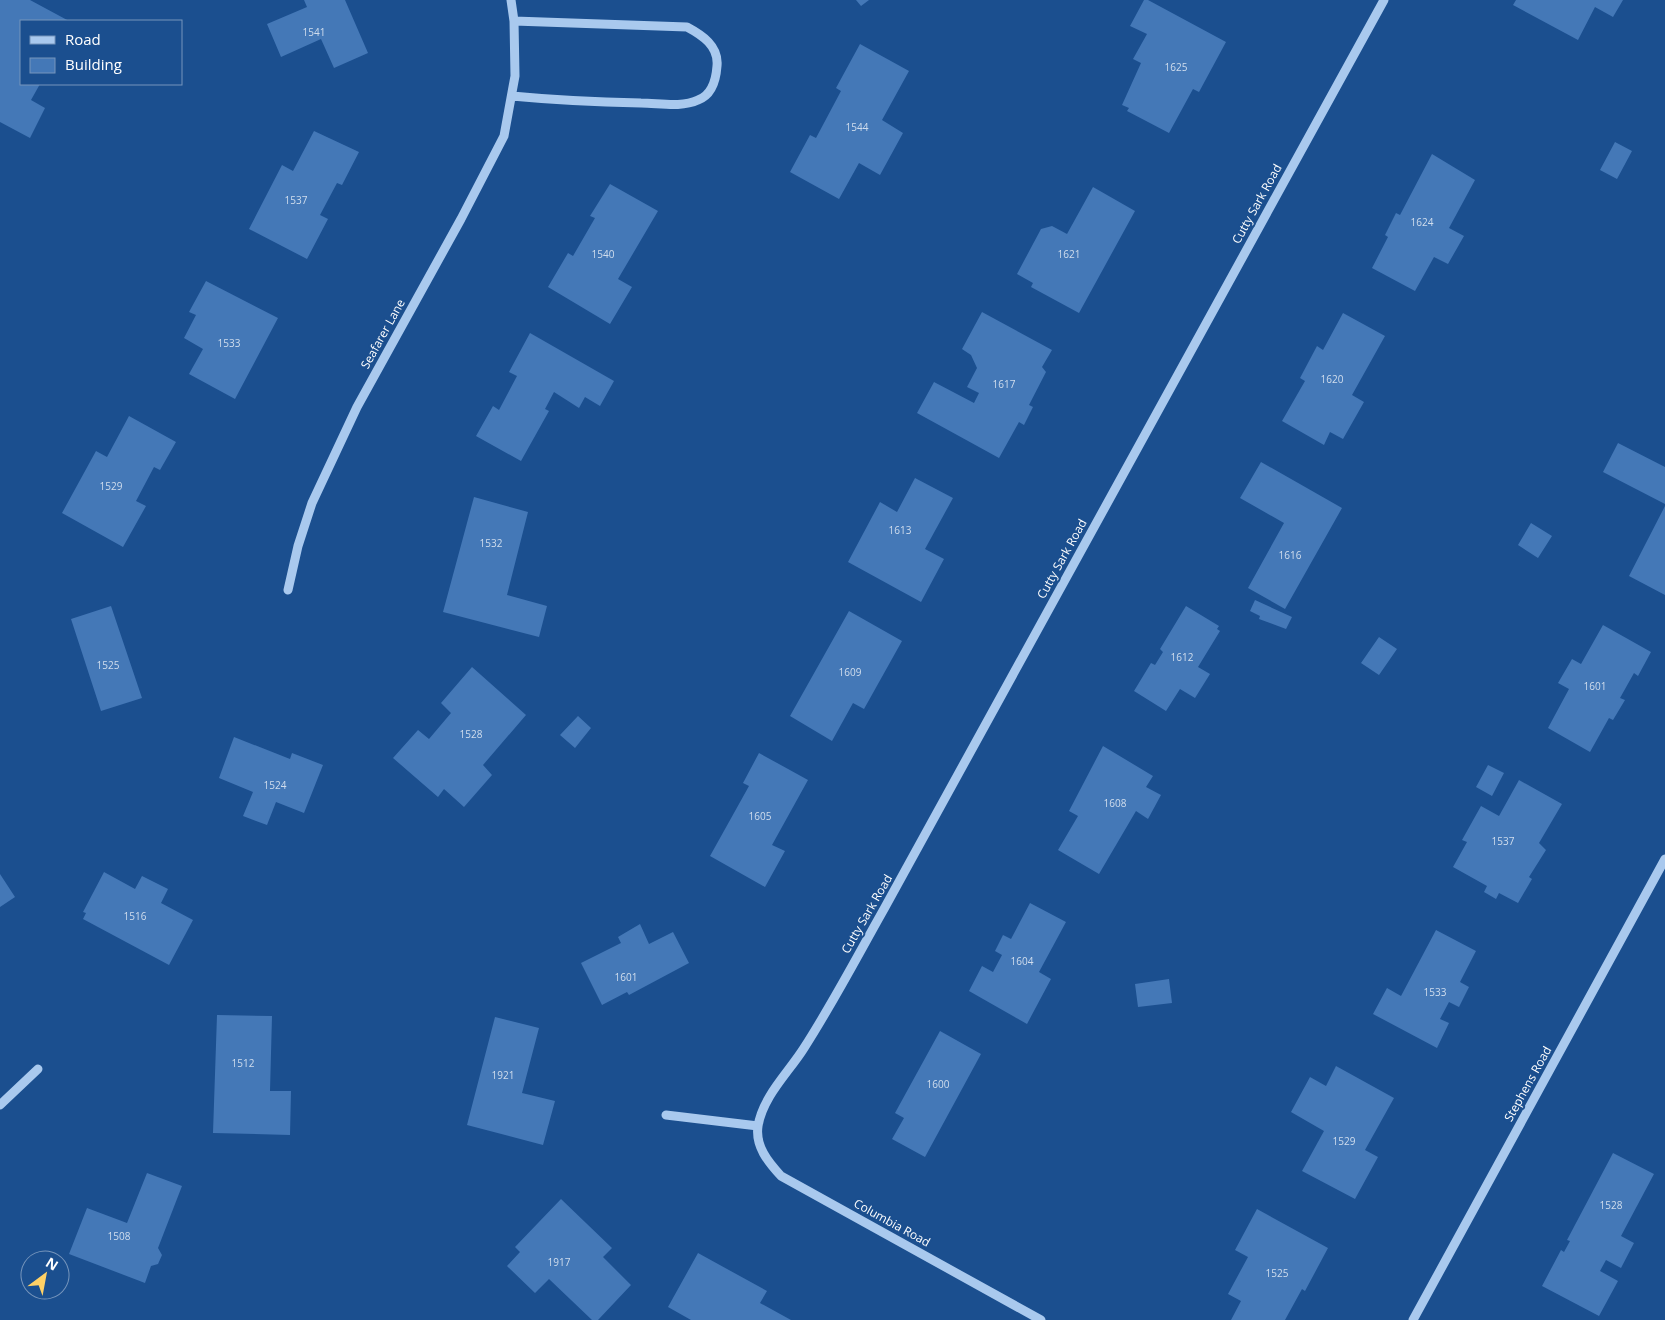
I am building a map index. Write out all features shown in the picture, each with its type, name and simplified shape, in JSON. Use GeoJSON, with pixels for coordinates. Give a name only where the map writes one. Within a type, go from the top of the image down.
{"type":"FeatureCollection","features":[{"type":"Feature","properties":{"kind":"street","name":"Seafarer Lane"},"geometry":{"type":"LineString","coordinates":[[288,590],[298,546],[312,503],[357,407],[461,219],[504,136],[514,76],[514,21],[511,0]]}},
{"type":"Feature","properties":{"kind":"street","name":"Cutty Sark Road"},"geometry":{"type":"LineString","coordinates":[[758,1126],[764,1106],[805,1046],[884,909],[1384,0]]}},
{"type":"Feature","properties":{"kind":"street"},"geometry":{"type":"LineString","coordinates":[[512,96],[555,100],[685,104],[707,95],[716,79],[718,62],[714,48],[703,35],[687,27],[514,21]]}},
{"type":"Feature","properties":{"kind":"street","name":"Stephens Road"},"geometry":{"type":"LineString","coordinates":[[1413,1320],[1665,860]]}},
{"type":"Feature","properties":{"kind":"street"},"geometry":{"type":"LineString","coordinates":[[0,1105],[38,1069]]}},
{"type":"Feature","properties":{"kind":"street"},"geometry":{"type":"LineString","coordinates":[[666,1115],[758,1126]]}},
{"type":"Feature","properties":{"kind":"street","name":"Columbia Road"},"geometry":{"type":"LineString","coordinates":[[758,1126],[759,1142],[767,1161],[781,1176],[1041,1320]]}},
{"type":"Feature","properties":{"kind":"building"},"geometry":{"type":"Polygon","coordinates":[[[0,0],[30,0],[67,20],[20,20],[20,85],[39,85],[31,100],[45,108],[30,138],[0,122],[0,0]]]}},
{"type":"Feature","properties":{"kind":"building"},"geometry":{"type":"Polygon","coordinates":[[[304,0],[345,0],[368,53],[334,68],[321,39],[281,57],[267,24],[307,7],[304,0]]]}},
{"type":"Feature","properties":{"kind":"building"},"geometry":{"type":"Polygon","coordinates":[[[856,0],[869,0],[861,6],[856,0]]]}},
{"type":"Feature","properties":{"kind":"building"},"geometry":{"type":"Polygon","coordinates":[[[1144,0],[1148,0],[1226,42],[1199,92],[1193,89],[1169,133],[1127,111],[1129,108],[1122,105],[1141,63],[1133,59],[1147,34],[1130,26],[1144,0]]]}},
{"type":"Feature","properties":{"kind":"building"},"geometry":{"type":"Polygon","coordinates":[[[1516,0],[1623,0],[1613,17],[1595,7],[1578,40],[1513,5],[1516,0]]]}},
{"type":"Feature","properties":{"kind":"building"},"geometry":{"type":"Polygon","coordinates":[[[860,44],[909,71],[882,120],[903,133],[880,175],[859,163],[839,199],[790,172],[810,135],[816,138],[841,91],[836,88],[860,44]]]}},
{"type":"Feature","properties":{"kind":"building"},"geometry":{"type":"Polygon","coordinates":[[[314,131],[359,152],[342,185],[337,183],[320,215],[328,219],[307,259],[249,229],[282,165],[293,171],[314,131]]]}},
{"type":"Feature","properties":{"kind":"building"},"geometry":{"type":"Polygon","coordinates":[[[1615,142],[1632,151],[1617,179],[1600,170],[1615,142]]]}},
{"type":"Feature","properties":{"kind":"building"},"geometry":{"type":"Polygon","coordinates":[[[1432,154],[1475,180],[1449,228],[1464,236],[1448,264],[1434,257],[1415,291],[1372,268],[1388,237],[1385,235],[1396,213],[1400,215],[1432,154]]]}},
{"type":"Feature","properties":{"kind":"building"},"geometry":{"type":"Polygon","coordinates":[[[610,184],[658,211],[618,279],[632,287],[610,324],[548,287],[568,253],[573,256],[595,218],[590,216],[610,184]]]}},
{"type":"Feature","properties":{"kind":"building"},"geometry":{"type":"Polygon","coordinates":[[[1093,187],[1135,211],[1079,313],[1031,287],[1033,283],[1017,274],[1041,229],[1052,226],[1067,234],[1093,187]]]}},
{"type":"Feature","properties":{"kind":"building"},"geometry":{"type":"Polygon","coordinates":[[[206,281],[278,318],[235,399],[189,374],[203,349],[184,338],[196,315],[189,312],[206,281]]]}},
{"type":"Feature","properties":{"kind":"building"},"geometry":{"type":"Polygon","coordinates":[[[982,312],[1052,350],[1042,367],[1046,372],[1029,405],[1033,407],[1024,425],[1019,422],[999,458],[917,413],[934,382],[974,403],[979,393],[967,387],[977,368],[971,355],[962,349],[982,312]]]}},
{"type":"Feature","properties":{"kind":"building"},"geometry":{"type":"Polygon","coordinates":[[[1343,313],[1385,336],[1352,395],[1364,402],[1343,439],[1330,432],[1324,445],[1282,421],[1305,381],[1300,378],[1317,346],[1323,350],[1343,313]]]}},
{"type":"Feature","properties":{"kind":"building"},"geometry":{"type":"Polygon","coordinates":[[[530,333],[614,381],[600,406],[585,397],[579,408],[554,392],[545,409],[549,411],[521,461],[476,436],[493,406],[499,410],[517,376],[509,372],[530,333]]]}},
{"type":"Feature","properties":{"kind":"building"},"geometry":{"type":"Polygon","coordinates":[[[129,416],[176,442],[160,470],[154,467],[136,501],[146,506],[123,547],[62,513],[96,451],[107,457],[129,416]]]}},
{"type":"Feature","properties":{"kind":"building"},"geometry":{"type":"Polygon","coordinates":[[[1618,443],[1665,467],[1665,504],[1603,472],[1618,443]]]}},
{"type":"Feature","properties":{"kind":"building"},"geometry":{"type":"Polygon","coordinates":[[[1261,462],[1342,508],[1285,609],[1248,588],[1284,523],[1240,498],[1261,462]]]}},
{"type":"Feature","properties":{"kind":"building"},"geometry":{"type":"Polygon","coordinates":[[[915,478],[953,498],[925,549],[944,559],[921,602],[848,562],[880,502],[897,512],[915,478]]]}},
{"type":"Feature","properties":{"kind":"building"},"geometry":{"type":"Polygon","coordinates":[[[474,497],[528,512],[507,595],[547,606],[539,637],[443,612],[474,497]]]}},
{"type":"Feature","properties":{"kind":"building"},"geometry":{"type":"Polygon","coordinates":[[[1665,506],[1665,595],[1629,576],[1665,506]]]}},
{"type":"Feature","properties":{"kind":"building"},"geometry":{"type":"Polygon","coordinates":[[[1531,523],[1552,536],[1538,558],[1518,545],[1531,523]]]}},
{"type":"Feature","properties":{"kind":"building"},"geometry":{"type":"Polygon","coordinates":[[[1255,600],[1292,617],[1286,629],[1259,619],[1260,616],[1250,611],[1255,600]]]}},
{"type":"Feature","properties":{"kind":"building"},"geometry":{"type":"Polygon","coordinates":[[[111,606],[142,698],[101,711],[71,619],[111,606]]]}},
{"type":"Feature","properties":{"kind":"building"},"geometry":{"type":"Polygon","coordinates":[[[1186,606],[1219,626],[1217,629],[1220,631],[1198,667],[1210,674],[1195,698],[1180,689],[1166,711],[1134,691],[1151,663],[1155,665],[1163,652],[1160,649],[1186,606]]]}},
{"type":"Feature","properties":{"kind":"building"},"geometry":{"type":"Polygon","coordinates":[[[849,611],[902,641],[864,709],[853,703],[832,741],[790,716],[849,611]]]}},
{"type":"Feature","properties":{"kind":"building"},"geometry":{"type":"Polygon","coordinates":[[[1603,625],[1651,652],[1638,676],[1634,673],[1620,698],[1625,700],[1613,720],[1609,718],[1590,752],[1548,728],[1569,689],[1558,683],[1572,659],[1581,664],[1603,625]]]}},
{"type":"Feature","properties":{"kind":"building"},"geometry":{"type":"Polygon","coordinates":[[[1379,637],[1397,649],[1379,675],[1361,663],[1379,637]]]}},
{"type":"Feature","properties":{"kind":"building"},"geometry":{"type":"Polygon","coordinates":[[[472,667],[526,715],[483,765],[492,775],[464,807],[444,789],[438,797],[393,758],[418,730],[429,739],[451,713],[441,703],[472,667]]]}},
{"type":"Feature","properties":{"kind":"building"},"geometry":{"type":"Polygon","coordinates":[[[578,716],[591,728],[575,748],[560,735],[578,716]]]}},
{"type":"Feature","properties":{"kind":"building"},"geometry":{"type":"Polygon","coordinates":[[[234,737],[290,759],[292,753],[323,765],[304,813],[276,802],[267,825],[243,816],[253,792],[219,778],[234,737]]]}},
{"type":"Feature","properties":{"kind":"building"},"geometry":{"type":"Polygon","coordinates":[[[1103,746],[1153,776],[1146,787],[1161,795],[1148,819],[1136,811],[1099,874],[1058,850],[1078,816],[1069,811],[1103,746]]]}},
{"type":"Feature","properties":{"kind":"building"},"geometry":{"type":"Polygon","coordinates":[[[759,753],[808,780],[772,845],[785,851],[765,887],[710,856],[749,786],[743,783],[759,753]]]}},
{"type":"Feature","properties":{"kind":"building"},"geometry":{"type":"Polygon","coordinates":[[[1488,765],[1504,773],[1492,796],[1476,787],[1488,765]]]}},
{"type":"Feature","properties":{"kind":"building"},"geometry":{"type":"Polygon","coordinates":[[[1519,780],[1562,804],[1539,843],[1546,850],[1529,877],[1532,879],[1518,903],[1499,893],[1496,899],[1484,892],[1487,886],[1453,867],[1467,842],[1462,840],[1481,806],[1499,816],[1519,780]]]}},
{"type":"Feature","properties":{"kind":"building"},"geometry":{"type":"Polygon","coordinates":[[[104,872],[135,889],[142,876],[168,889],[161,903],[193,920],[169,965],[83,919],[86,913],[83,912],[104,872]]]}},
{"type":"Feature","properties":{"kind":"building"},"geometry":{"type":"Polygon","coordinates":[[[0,874],[15,897],[0,907],[0,874]]]}},
{"type":"Feature","properties":{"kind":"building"},"geometry":{"type":"Polygon","coordinates":[[[1030,903],[1066,922],[1039,972],[1051,979],[1027,1024],[969,991],[982,966],[993,972],[1002,955],[995,951],[1003,935],[1011,939],[1030,903]]]}},
{"type":"Feature","properties":{"kind":"building"},"geometry":{"type":"Polygon","coordinates":[[[640,924],[649,944],[673,932],[689,963],[629,995],[627,992],[602,1005],[581,963],[621,943],[618,937],[640,924]]]}},
{"type":"Feature","properties":{"kind":"building"},"geometry":{"type":"Polygon","coordinates":[[[1436,930],[1476,951],[1460,982],[1469,987],[1459,1007],[1449,1002],[1440,1019],[1449,1023],[1437,1048],[1373,1014],[1387,988],[1401,996],[1436,930]]]}},
{"type":"Feature","properties":{"kind":"building"},"geometry":{"type":"Polygon","coordinates":[[[1169,979],[1172,1003],[1138,1007],[1135,984],[1169,979]]]}},
{"type":"Feature","properties":{"kind":"building"},"geometry":{"type":"Polygon","coordinates":[[[217,1015],[272,1016],[270,1091],[291,1091],[290,1135],[213,1133],[217,1015]]]}},
{"type":"Feature","properties":{"kind":"building"},"geometry":{"type":"Polygon","coordinates":[[[495,1017],[539,1028],[522,1093],[555,1101],[543,1145],[467,1125],[495,1017]]]}},
{"type":"Feature","properties":{"kind":"building"},"geometry":{"type":"Polygon","coordinates":[[[940,1031],[981,1054],[925,1157],[892,1139],[904,1118],[895,1113],[940,1031]]]}},
{"type":"Feature","properties":{"kind":"building"},"geometry":{"type":"Polygon","coordinates":[[[1336,1066],[1394,1098],[1365,1150],[1378,1157],[1355,1199],[1302,1171],[1324,1131],[1291,1112],[1310,1077],[1326,1086],[1336,1066]]]}},
{"type":"Feature","properties":{"kind":"building"},"geometry":{"type":"Polygon","coordinates":[[[1613,1153],[1654,1174],[1621,1236],[1634,1243],[1621,1268],[1606,1260],[1600,1271],[1618,1281],[1599,1316],[1542,1286],[1561,1250],[1564,1252],[1570,1241],[1567,1240],[1613,1153]]]}},
{"type":"Feature","properties":{"kind":"building"},"geometry":{"type":"Polygon","coordinates":[[[147,1173],[182,1186],[158,1248],[162,1255],[158,1264],[151,1266],[145,1283],[70,1254],[87,1208],[127,1223],[147,1173]]]}},
{"type":"Feature","properties":{"kind":"building"},"geometry":{"type":"Polygon","coordinates":[[[561,1199],[612,1248],[603,1257],[631,1285],[598,1320],[592,1320],[549,1279],[535,1293],[507,1266],[520,1252],[515,1247],[561,1199]]]}},
{"type":"Feature","properties":{"kind":"building"},"geometry":{"type":"Polygon","coordinates":[[[1257,1209],[1328,1248],[1305,1291],[1302,1289],[1285,1320],[1231,1320],[1241,1301],[1228,1294],[1248,1257],[1235,1250],[1257,1209]]]}},
{"type":"Feature","properties":{"kind":"building"},"geometry":{"type":"Polygon","coordinates":[[[698,1253],[767,1291],[760,1303],[791,1320],[691,1320],[668,1307],[698,1253]]]}}]}
